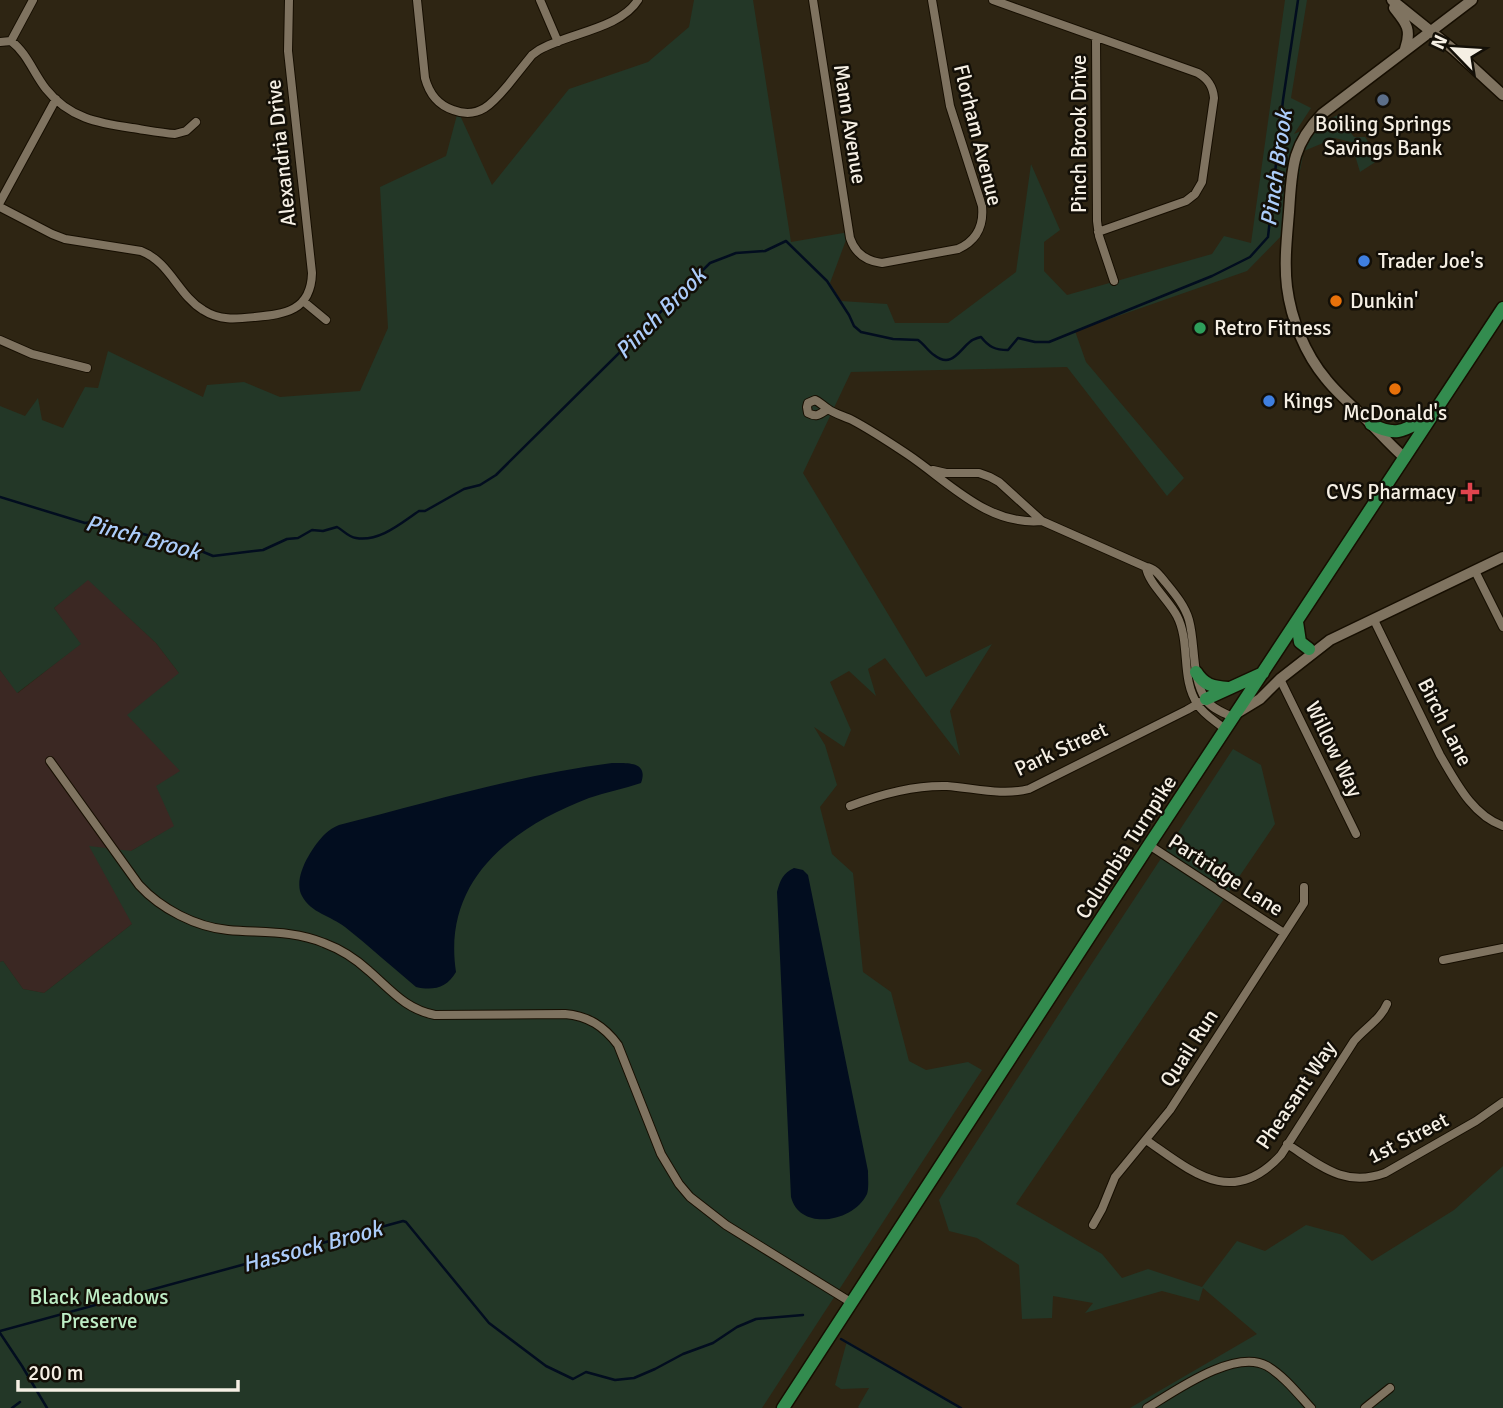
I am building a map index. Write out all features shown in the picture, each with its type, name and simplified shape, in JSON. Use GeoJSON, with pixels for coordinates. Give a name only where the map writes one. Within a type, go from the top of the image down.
{"type":"FeatureCollection","features":[{"type":"Feature","properties":{"kind":"main road","name":"Columbia Turnpike"},"geometry":{"type":"LineString","coordinates":[[783,1408],[1149,845],[1503,309]]}},
{"type":"Feature","properties":{"kind":"main road"},"geometry":{"type":"LineString","coordinates":[[1371,424],[1381,430],[1401,432],[1435,413]]}},
{"type":"Feature","properties":{"kind":"main road"},"geometry":{"type":"LineString","coordinates":[[1297,622],[1300,642],[1309,649]]}},
{"type":"Feature","properties":{"kind":"main road"},"geometry":{"type":"LineString","coordinates":[[1196,672],[1200,679],[1210,686],[1232,688]]}},
{"type":"Feature","properties":{"kind":"main road"},"geometry":{"type":"LineString","coordinates":[[1202,702],[1263,673]]}},
{"type":"Feature","properties":{"kind":"street"},"geometry":{"type":"LineString","coordinates":[[11,41],[33,0]]}},
{"type":"Feature","properties":{"kind":"street","name":"Alexandria Drive"},"geometry":{"type":"LineString","coordinates":[[289,0],[288,51],[312,273],[311,287],[303,301]]}},
{"type":"Feature","properties":{"kind":"street"},"geometry":{"type":"LineString","coordinates":[[417,0],[427,86],[437,100],[450,109],[468,113],[490,105],[532,55],[544,47],[620,18],[628,13],[638,0]]}},
{"type":"Feature","properties":{"kind":"street"},"geometry":{"type":"LineString","coordinates":[[540,0],[558,42]]}},
{"type":"Feature","properties":{"kind":"street","name":"Mann Avenue"},"geometry":{"type":"LineString","coordinates":[[813,0],[850,238],[857,252]]}},
{"type":"Feature","properties":{"kind":"street","name":"Florham Avenue"},"geometry":{"type":"LineString","coordinates":[[857,252],[867,260],[882,262],[958,249],[975,237],[982,222],[982,206],[950,106],[932,0]]}},
{"type":"Feature","properties":{"kind":"street","name":"Pinch Brook Drive"},"geometry":{"type":"LineString","coordinates":[[993,0],[1198,73],[1212,87],[1214,98],[1202,182],[1195,194],[1186,201],[1098,232]]}},
{"type":"Feature","properties":{"kind":"street"},"geometry":{"type":"LineString","coordinates":[[1390,0],[1503,95]]}},
{"type":"Feature","properties":{"kind":"street"},"geometry":{"type":"LineString","coordinates":[[1390,0],[1407,25],[1409,38],[1405,51]]}},
{"type":"Feature","properties":{"kind":"street"},"geometry":{"type":"LineString","coordinates":[[1405,458],[1327,381],[1302,339],[1289,301],[1286,272],[1290,188],[1300,142],[1312,125],[1472,0]]}},
{"type":"Feature","properties":{"kind":"street","name":"Pinch Brook Drive"},"geometry":{"type":"LineString","coordinates":[[1096,37],[1098,232],[1114,281]]}},
{"type":"Feature","properties":{"kind":"street"},"geometry":{"type":"LineString","coordinates":[[0,43],[11,41]]}},
{"type":"Feature","properties":{"kind":"street"},"geometry":{"type":"LineString","coordinates":[[11,41],[21,50],[42,84],[75,114],[100,124],[175,134],[186,131],[196,122]]}},
{"type":"Feature","properties":{"kind":"street"},"geometry":{"type":"LineString","coordinates":[[56,99],[0,204],[65,239],[149,254],[161,263],[188,299],[215,316],[231,320],[282,314],[290,312],[303,301],[326,320]]}},
{"type":"Feature","properties":{"kind":"street"},"geometry":{"type":"LineString","coordinates":[[0,340],[32,354],[87,368]]}},
{"type":"Feature","properties":{"kind":"street"},"geometry":{"type":"LineString","coordinates":[[828,409],[877,434],[986,511],[1032,522],[1042,521]]}},
{"type":"Feature","properties":{"kind":"street"},"geometry":{"type":"LineString","coordinates":[[931,470],[979,473],[990,477],[1042,521],[1157,572],[1187,613],[1202,702]]}},
{"type":"Feature","properties":{"kind":"street"},"geometry":{"type":"LineString","coordinates":[[1280,679],[1280,673],[1285,666],[1309,649],[1503,557]]}},
{"type":"Feature","properties":{"kind":"street"},"geometry":{"type":"LineString","coordinates":[[1146,567],[1146,574],[1178,617],[1189,682],[1226,730]]}},
{"type":"Feature","properties":{"kind":"street"},"geometry":{"type":"LineString","coordinates":[[1475,571],[1503,627]]}},
{"type":"Feature","properties":{"kind":"street","name":"Birch Lane"},"geometry":{"type":"LineString","coordinates":[[1374,620],[1451,774],[1477,810],[1503,826]]}},
{"type":"Feature","properties":{"kind":"street"},"geometry":{"type":"LineString","coordinates":[[1202,702],[1235,716],[1260,699],[1322,644]]}},
{"type":"Feature","properties":{"kind":"street","name":"Willow Way"},"geometry":{"type":"LineString","coordinates":[[1280,679],[1356,834]]}},
{"type":"Feature","properties":{"kind":"street","name":"Park Street"},"geometry":{"type":"LineString","coordinates":[[850,806],[891,792],[936,786],[1011,792],[1029,789],[1202,702]]}},
{"type":"Feature","properties":{"kind":"street"},"geometry":{"type":"LineString","coordinates":[[50,761],[139,886],[156,901],[183,916],[211,927],[286,933],[324,943],[352,957],[407,1004],[425,1013],[565,1014],[586,1018],[595,1023],[611,1035],[618,1045],[661,1154],[690,1197],[726,1225],[852,1303]]}},
{"type":"Feature","properties":{"kind":"street","name":"Partridge Lane"},"geometry":{"type":"LineString","coordinates":[[1149,845],[1284,933]]}},
{"type":"Feature","properties":{"kind":"street","name":"Quail Run"},"geometry":{"type":"LineString","coordinates":[[1093,1224],[1115,1177],[1170,1110],[1304,903],[1304,887]]}},
{"type":"Feature","properties":{"kind":"street"},"geometry":{"type":"LineString","coordinates":[[1443,960],[1503,948]]}},
{"type":"Feature","properties":{"kind":"street","name":"Pheasant Way"},"geometry":{"type":"LineString","coordinates":[[1146,1140],[1206,1178],[1226,1182],[1256,1174],[1275,1161],[1354,1041],[1383,1014],[1387,1004]]}},
{"type":"Feature","properties":{"kind":"street","name":"1st Street"},"geometry":{"type":"LineString","coordinates":[[1287,1144],[1337,1175],[1369,1178],[1385,1173],[1408,1160],[1476,1121],[1503,1102]]}},
{"type":"Feature","properties":{"kind":"street"},"geometry":{"type":"LineString","coordinates":[[1147,1408],[1226,1365],[1247,1360],[1265,1364],[1311,1408]]}},
{"type":"Feature","properties":{"kind":"street"},"geometry":{"type":"LineString","coordinates":[[1365,1408],[1390,1388]]}},
{"type":"Feature","properties":{"kind":"shaded area"},"geometry":{"type":"Polygon","coordinates":[[[88,579],[156,643],[179,673],[180,771],[175,826],[131,851],[132,924],[44,993],[23,989],[3,961],[0,962],[0,670],[18,693],[80,644],[54,608],[88,579]]]}},
{"type":"Feature","properties":{"kind":"green space","name":"Black Meadows Preserve"},"geometry":{"type":"Polygon","coordinates":[[[694,0],[753,0],[791,242],[849,232],[830,283],[841,301],[887,304],[895,323],[948,323],[1016,272],[1031,164],[1060,230],[1044,242],[1044,271],[1067,295],[1212,254],[1224,236],[1251,243],[1285,0],[1307,0],[1291,98],[1311,108],[1294,134],[1338,115],[1354,137],[1365,137],[1380,159],[1360,172],[1351,142],[1335,138],[1304,151],[1288,229],[1247,271],[1075,331],[1086,362],[1184,478],[1167,496],[1067,367],[851,372],[803,473],[926,677],[992,644],[950,711],[960,756],[885,658],[868,669],[876,696],[849,671],[830,682],[851,730],[844,747],[814,727],[825,745],[837,785],[820,807],[832,854],[853,873],[863,972],[891,992],[909,1061],[926,1070],[968,1062],[982,1070],[762,1408],[0,1408],[0,962],[3,961],[23,989],[44,993],[132,924],[89,846],[131,851],[174,826],[156,786],[180,771],[127,715],[179,673],[156,643],[88,580],[54,608],[81,644],[17,693],[0,670],[0,406],[25,416],[38,398],[42,420],[63,428],[85,387],[98,388],[108,351],[203,397],[207,385],[244,382],[280,397],[360,391],[388,328],[380,187],[446,156],[458,111],[492,185],[569,89],[648,62],[689,27],[694,0]]]}},
{"type":"Feature","properties":{"kind":"green space"},"geometry":{"type":"Polygon","coordinates":[[[1233,749],[1261,765],[1275,824],[1016,1204],[1102,1254],[1122,1278],[1148,1269],[1202,1287],[1237,1241],[1265,1251],[1306,1225],[1343,1235],[1372,1261],[1454,1210],[1503,1166],[1503,1408],[1130,1408],[1257,1334],[1203,1288],[1199,1301],[1162,1291],[1085,1313],[1093,1303],[1053,1296],[1052,1318],[1022,1319],[1019,1265],[977,1238],[949,1231],[939,1200],[1233,749]]]}},
{"type":"Feature","properties":{"kind":"green space"},"geometry":{"type":"Polygon","coordinates":[[[847,1341],[959,1408],[859,1408],[869,1388],[841,1389],[835,1385],[847,1341]]]}},
{"type":"Feature","properties":{"kind":"water"},"geometry":{"type":"Polygon","coordinates":[[[612,763],[639,767],[643,776],[641,783],[589,798],[533,825],[509,842],[488,862],[471,884],[460,910],[454,939],[456,972],[444,985],[428,989],[416,987],[340,923],[316,910],[302,896],[301,872],[309,855],[328,831],[337,826],[508,782],[612,763]]]}},
{"type":"Feature","properties":{"kind":"water"},"geometry":{"type":"Polygon","coordinates":[[[794,868],[803,870],[808,875],[868,1171],[868,1192],[860,1204],[851,1211],[828,1219],[805,1215],[796,1208],[791,1197],[777,892],[782,877],[794,868]]]}},
{"type":"Feature","properties":{"kind":"waterway","name":"Pinch Brook"},"geometry":{"type":"LineString","coordinates":[[0,497],[85,523],[97,521],[182,543],[213,556],[263,550],[287,539],[298,538],[312,530],[323,531],[337,527],[353,537],[373,537],[390,530],[419,511],[425,511],[496,475],[710,263],[736,253],[765,251],[786,241],[827,281],[854,326],[861,332],[893,339],[918,340],[934,355],[946,360],[955,357],[972,340],[981,337],[993,347],[1003,350],[1008,350],[1018,338],[1049,342],[1212,276],[1250,257],[1268,237],[1283,100],[1298,0]]}},
{"type":"Feature","properties":{"kind":"waterway","name":"Hassock Brook"},"geometry":{"type":"LineString","coordinates":[[0,1331],[403,1221],[489,1323],[546,1366],[573,1379],[586,1372],[615,1380],[634,1378],[713,1343],[737,1327],[756,1319],[803,1315]]}},
{"type":"Feature","properties":{"kind":"waterway"},"geometry":{"type":"LineString","coordinates":[[0,1333],[47,1408]]}},
{"type":"Feature","properties":{"kind":"waterway","name":"Hassock Brook"},"geometry":{"type":"LineString","coordinates":[[841,1339],[961,1408]]}},
{"type":"Feature","properties":{"kind":"waterway"},"geometry":{"type":"LineString","coordinates":[[12,1408],[20,1402]]}},
{"type":"Feature","properties":{"kind":"place","name":"Boiling Springs Savings Bank"},"geometry":{"type":"Point","coordinates":[1383,100]}},
{"type":"Feature","properties":{"kind":"place","name":"Trader Joe's"},"geometry":{"type":"Point","coordinates":[1364,261]}},
{"type":"Feature","properties":{"kind":"place","name":"Dunkin'"},"geometry":{"type":"Point","coordinates":[1336,301]}},
{"type":"Feature","properties":{"kind":"place","name":"Retro Fitness"},"geometry":{"type":"Point","coordinates":[1200,328]}},
{"type":"Feature","properties":{"kind":"place","name":"McDonald's"},"geometry":{"type":"Point","coordinates":[1395,389]}},
{"type":"Feature","properties":{"kind":"place","name":"Kings"},"geometry":{"type":"Point","coordinates":[1269,401]}},
{"type":"Feature","properties":{"kind":"place","name":"CVS Pharmacy"},"geometry":{"type":"Point","coordinates":[1470,492]}}]}
